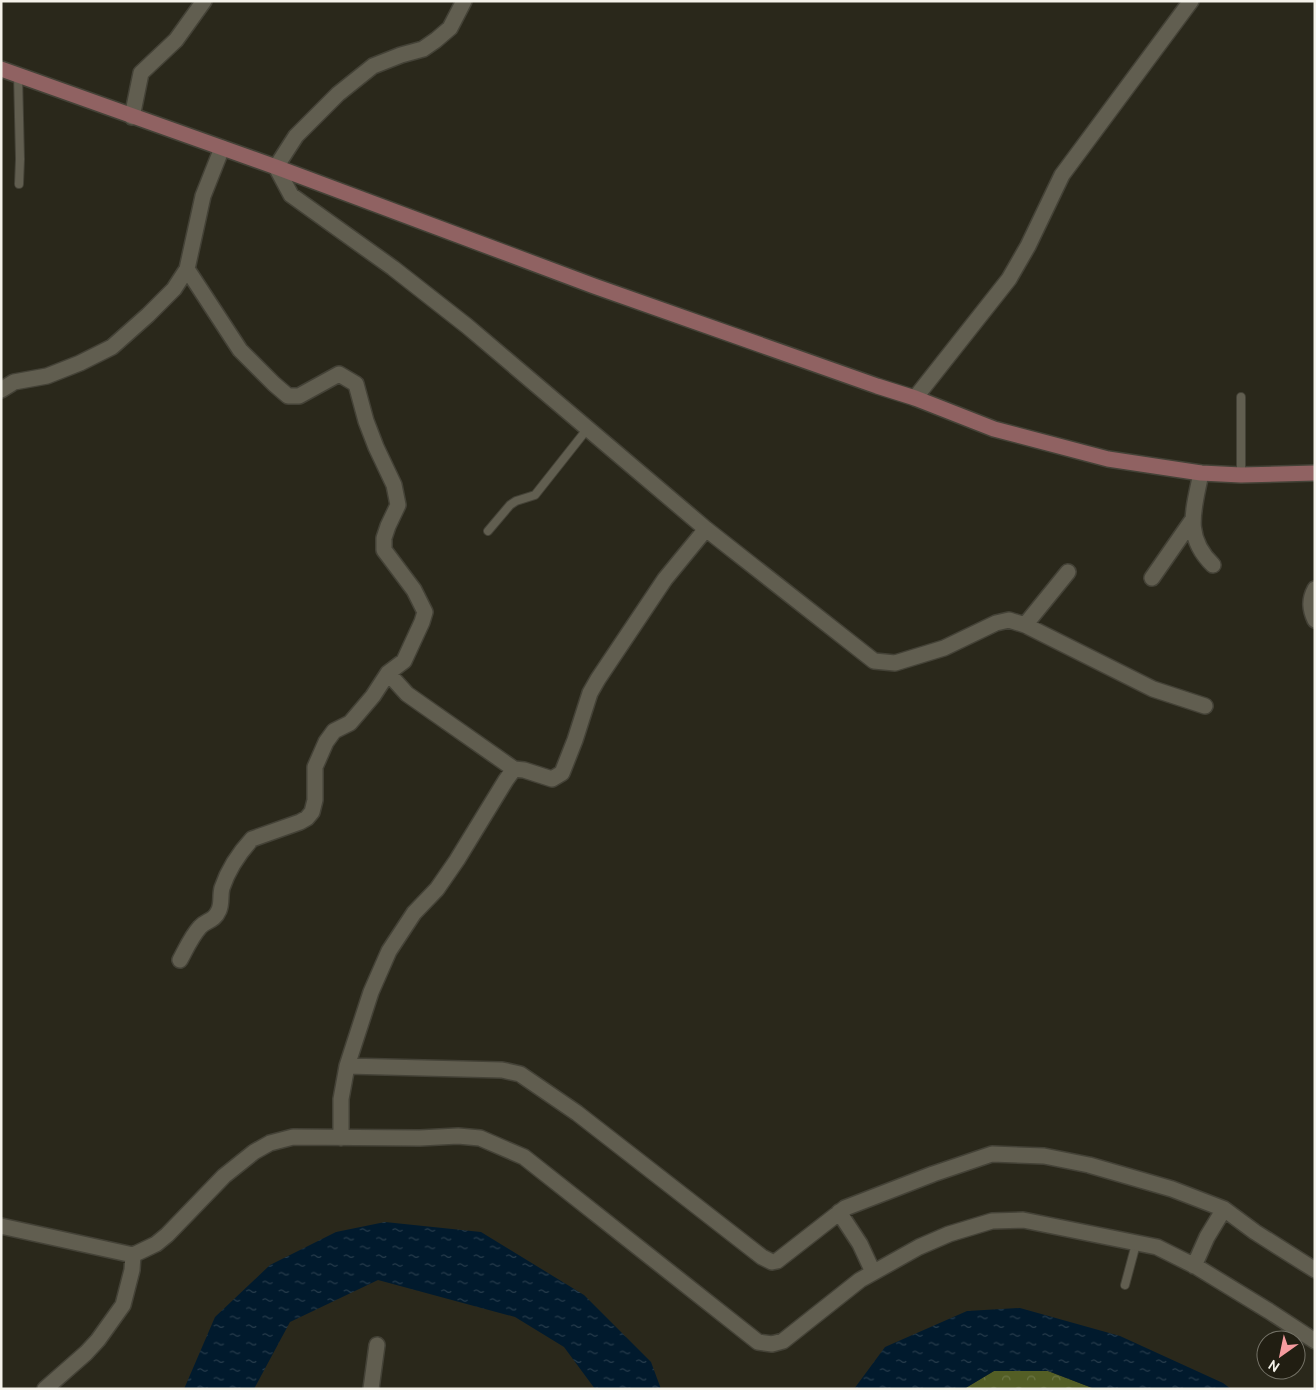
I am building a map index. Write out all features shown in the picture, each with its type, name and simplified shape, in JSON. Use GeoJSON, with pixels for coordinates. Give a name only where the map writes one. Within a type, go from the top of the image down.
{"type":"FeatureCollection","features":[{"type":"Feature","properties":{"kind":"main road"},"geometry":{"type":"LineString","coordinates":[[1,69],[276,167],[613,292],[915,398],[994,429],[1108,460],[1201,473],[1241,476],[1315,473]]}},
{"type":"Feature","properties":{"kind":"street"},"geometry":{"type":"LineString","coordinates":[[132,117],[141,73],[176,40],[204,1]]}},
{"type":"Feature","properties":{"kind":"street"},"geometry":{"type":"LineString","coordinates":[[464,1],[450,28],[436,40],[423,49],[400,55],[373,66],[338,94],[296,136],[276,167],[290,195],[400,274],[467,326],[706,529],[874,661],[895,663],[944,648],[996,623],[1009,620],[1025,625],[1153,688],[1205,706]]}},
{"type":"Feature","properties":{"kind":"street"},"geometry":{"type":"LineString","coordinates":[[915,398],[1009,279],[1028,246],[1062,175],[1191,1]]}},
{"type":"Feature","properties":{"kind":"street"},"geometry":{"type":"LineString","coordinates":[[1,390],[14,382],[47,376],[80,363],[112,347],[174,289],[187,269],[203,196],[222,148]]}},
{"type":"Feature","properties":{"kind":"street"},"geometry":{"type":"LineString","coordinates":[[180,960],[194,935],[202,925],[213,920],[219,910],[222,889],[247,844],[252,839],[300,822],[312,812],[315,767],[320,752],[334,731],[350,723],[373,696],[388,673],[404,661],[425,612],[414,590],[384,550],[384,538],[398,505],[394,485],[366,421],[356,384],[339,374],[299,396],[288,396],[240,350],[187,269]]}},
{"type":"Feature","properties":{"kind":"street"},"geometry":{"type":"LineString","coordinates":[[1201,473],[1192,528],[1198,548],[1202,555],[1213,565]]}},
{"type":"Feature","properties":{"kind":"street"},"geometry":{"type":"LineString","coordinates":[[1152,578],[1193,519]]}},
{"type":"Feature","properties":{"kind":"street"},"geometry":{"type":"LineString","coordinates":[[388,673],[413,698],[514,770],[524,770],[552,779],[562,773],[576,740],[590,693],[598,679],[665,579],[706,529]]}},
{"type":"Feature","properties":{"kind":"street"},"geometry":{"type":"LineString","coordinates":[[1025,625],[1068,572]]}},
{"type":"Feature","properties":{"kind":"street"},"geometry":{"type":"LineString","coordinates":[[1315,589],[1310,601],[1315,620]]}},
{"type":"Feature","properties":{"kind":"street"},"geometry":{"type":"LineString","coordinates":[[341,1138],[341,1099],[347,1066],[371,992],[389,951],[414,913],[437,889],[514,770]]}},
{"type":"Feature","properties":{"kind":"street"},"geometry":{"type":"LineString","coordinates":[[347,1066],[502,1070],[520,1074],[577,1113],[762,1257],[772,1262],[777,1261],[841,1216],[845,1208],[933,1174],[992,1154],[1044,1156],[1089,1166],[1172,1189],[1255,1232],[1315,1270]]}},
{"type":"Feature","properties":{"kind":"street"},"geometry":{"type":"LineString","coordinates":[[1,1226],[133,1255],[156,1244],[224,1176],[254,1152],[270,1143],[293,1137],[420,1138],[458,1136],[480,1138],[524,1157],[758,1342],[772,1344],[784,1341],[847,1290],[873,1272],[918,1246],[992,1221],[1023,1220],[1157,1247],[1194,1266],[1315,1341]]}},
{"type":"Feature","properties":{"kind":"street"},"geometry":{"type":"LineString","coordinates":[[1194,1266],[1206,1237],[1221,1213]]}},
{"type":"Feature","properties":{"kind":"street"},"geometry":{"type":"LineString","coordinates":[[841,1216],[858,1242],[873,1272]]}},
{"type":"Feature","properties":{"kind":"street"},"geometry":{"type":"LineString","coordinates":[[45,1389],[98,1340],[120,1310],[130,1283],[133,1255]]}},
{"type":"Feature","properties":{"kind":"street"},"geometry":{"type":"LineString","coordinates":[[372,1389],[377,1346]]}},
{"type":"Feature","properties":{"kind":"lane"},"geometry":{"type":"LineString","coordinates":[[18,76],[19,184]]}},
{"type":"Feature","properties":{"kind":"lane"},"geometry":{"type":"LineString","coordinates":[[1241,476],[1242,397]]}},
{"type":"Feature","properties":{"kind":"lane"},"geometry":{"type":"LineString","coordinates":[[488,531],[510,505],[535,495],[588,428]]}},
{"type":"Feature","properties":{"kind":"lane"},"geometry":{"type":"LineString","coordinates":[[1125,1285],[1136,1244]]}},
{"type":"Feature","properties":{"kind":"green space"},"geometry":{"type":"Polygon","coordinates":[[[994,1371],[1048,1371],[1095,1389],[964,1389],[994,1371]]]}},
{"type":"Feature","properties":{"kind":"water"},"geometry":{"type":"Polygon","coordinates":[[[385,1222],[481,1232],[584,1295],[651,1362],[661,1389],[595,1389],[564,1347],[515,1317],[378,1280],[290,1322],[254,1389],[184,1389],[215,1317],[270,1265],[336,1232],[385,1222]]]}},
{"type":"Feature","properties":{"kind":"water"},"geometry":{"type":"Polygon","coordinates":[[[1020,1308],[1120,1336],[1223,1383],[1231,1389],[1095,1389],[1048,1371],[994,1371],[964,1389],[854,1389],[885,1347],[967,1311],[1020,1308]]]}}]}
